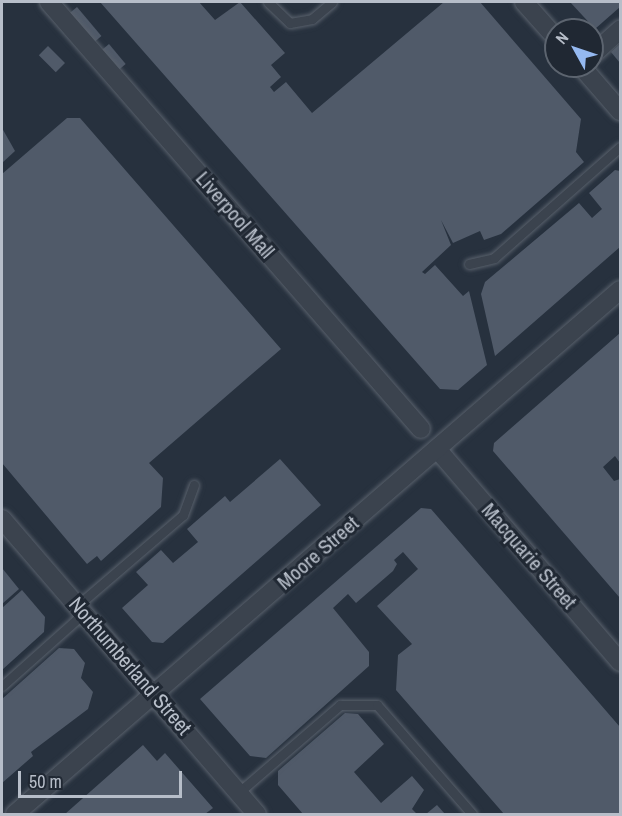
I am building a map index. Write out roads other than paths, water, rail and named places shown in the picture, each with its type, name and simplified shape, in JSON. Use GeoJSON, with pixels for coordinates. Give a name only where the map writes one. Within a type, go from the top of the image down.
{"type":"FeatureCollection","features":[{"type":"Feature","properties":{"kind":"street","name":"Liverpool Mall"},"geometry":{"type":"LineString","coordinates":[[49,2],[421,429]]}},
{"type":"Feature","properties":{"kind":"street"},"geometry":{"type":"LineString","coordinates":[[525,2],[544,24]]}},
{"type":"Feature","properties":{"kind":"street"},"geometry":{"type":"LineString","coordinates":[[604,45],[621,30]]}},
{"type":"Feature","properties":{"kind":"street"},"geometry":{"type":"LineString","coordinates":[[592,78],[621,111]]}},
{"type":"Feature","properties":{"kind":"street","name":"Moore Street"},"geometry":{"type":"LineString","coordinates":[[15,814],[621,290]]}},
{"type":"Feature","properties":{"kind":"street","name":"Macquarie Street"},"geometry":{"type":"LineString","coordinates":[[437,449],[621,662]]}},
{"type":"Feature","properties":{"kind":"street","name":"Northumberland Street"},"geometry":{"type":"LineString","coordinates":[[2,519],[156,694],[257,814]]}},
{"type":"Feature","properties":{"kind":"lane"},"geometry":{"type":"LineString","coordinates":[[268,2],[290,23],[312,19],[332,2]]}},
{"type":"Feature","properties":{"kind":"lane"},"geometry":{"type":"LineString","coordinates":[[469,264],[494,258],[621,147]]}},
{"type":"Feature","properties":{"kind":"lane"},"geometry":{"type":"LineString","coordinates":[[2,686],[183,515],[194,485]]}},
{"type":"Feature","properties":{"kind":"lane"},"geometry":{"type":"LineString","coordinates":[[238,793],[340,705],[377,705],[472,814]]}}]}
